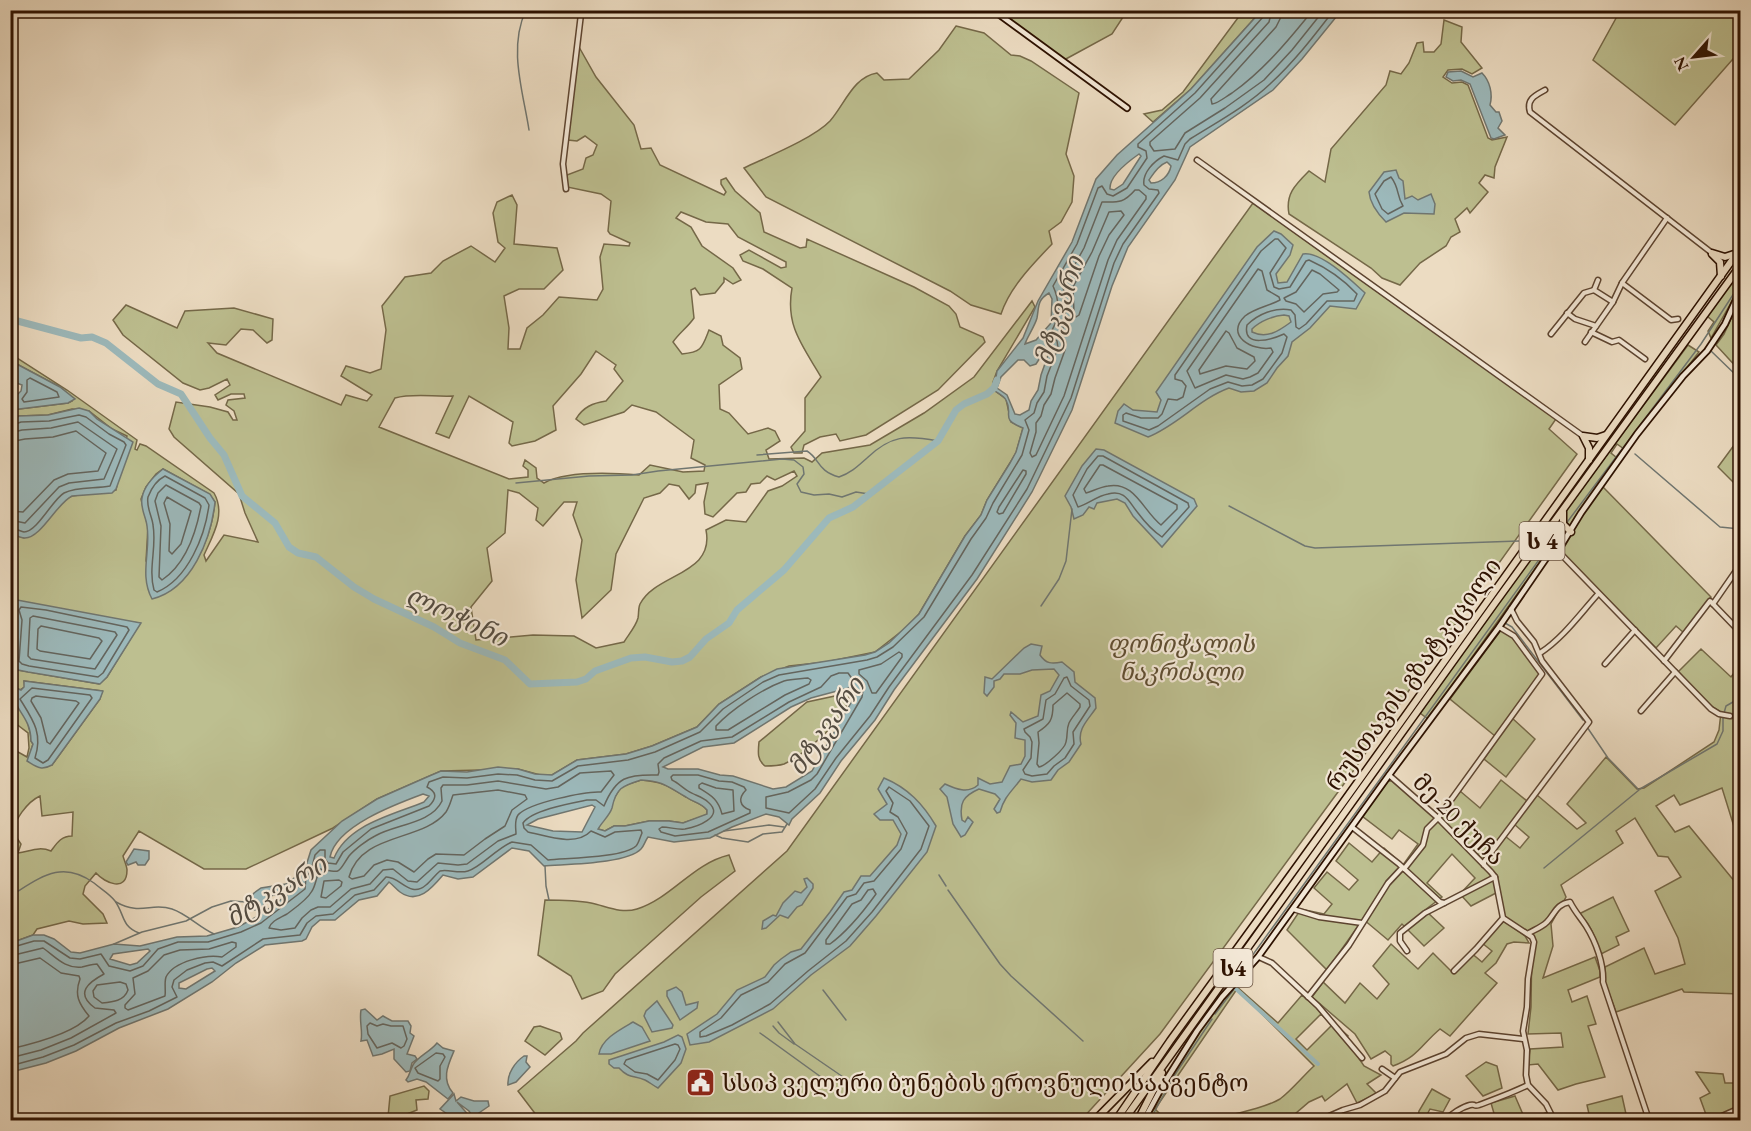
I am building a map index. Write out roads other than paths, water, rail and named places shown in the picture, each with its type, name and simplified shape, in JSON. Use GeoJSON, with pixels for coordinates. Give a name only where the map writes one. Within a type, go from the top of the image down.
{"type":"FeatureCollection","features":[{"type":"Feature","properties":{"kind":"highway"},"geometry":{"type":"LineString","coordinates":[[1712,254],[1725,257],[1739,251]]}},
{"type":"Feature","properties":{"kind":"highway","name":"რუსთავის გზატკეცილი"},"geometry":{"type":"LineString","coordinates":[[1116,1120],[1170,1041],[1338,811],[1739,251]]}},
{"type":"Feature","properties":{"kind":"highway"},"geometry":{"type":"LineString","coordinates":[[1712,254],[1720,262],[1721,276]]}},
{"type":"Feature","properties":{"kind":"highway","name":"რუსთავის გზატკეცილი"},"geometry":{"type":"LineString","coordinates":[[1124,1120],[1740,266]]}},
{"type":"Feature","properties":{"kind":"highway"},"geometry":{"type":"LineString","coordinates":[[1583,436],[1597,438],[1607,435]]}},
{"type":"Feature","properties":{"kind":"highway"},"geometry":{"type":"LineString","coordinates":[[1583,436],[1589,448],[1588,460]]}},
{"type":"Feature","properties":{"kind":"highway"},"geometry":{"type":"LineString","coordinates":[[1551,528],[1567,528],[1563,512]]}},
{"type":"Feature","properties":{"kind":"highway"},"geometry":{"type":"LineString","coordinates":[[1095,1120],[1170,1041]]}},
{"type":"Feature","properties":{"kind":"highway"},"geometry":{"type":"LineString","coordinates":[[1138,1120],[1178,1044]]}},
{"type":"Feature","properties":{"kind":"street"},"geometry":{"type":"LineString","coordinates":[[566,189],[563,164],[581,14],[584,10]]}},
{"type":"Feature","properties":{"kind":"street"},"geometry":{"type":"LineString","coordinates":[[993,10],[1127,108]]}},
{"type":"Feature","properties":{"kind":"street"},"geometry":{"type":"LineString","coordinates":[[1545,90],[1529,101],[1530,111],[1712,254]]}},
{"type":"Feature","properties":{"kind":"street"},"geometry":{"type":"LineString","coordinates":[[1197,160],[1583,436]]}},
{"type":"Feature","properties":{"kind":"street"},"geometry":{"type":"LineString","coordinates":[[1585,342],[1667,218]]}},
{"type":"Feature","properties":{"kind":"street"},"geometry":{"type":"LineString","coordinates":[[1594,290],[1598,280]]}},
{"type":"Feature","properties":{"kind":"street"},"geometry":{"type":"LineString","coordinates":[[1622,283],[1671,320],[1678,319]]}},
{"type":"Feature","properties":{"kind":"street"},"geometry":{"type":"LineString","coordinates":[[1594,290],[1612,302]]}},
{"type":"Feature","properties":{"kind":"street"},"geometry":{"type":"LineString","coordinates":[[1551,334],[1584,293],[1594,290]]}},
{"type":"Feature","properties":{"kind":"street"},"geometry":{"type":"LineString","coordinates":[[1144,1120],[1197,1031],[1222,997],[1258,957],[1500,626],[1547,557],[1562,544],[1567,528],[1581,513],[1637,434],[1683,376],[1707,351],[1725,324],[1740,291]]}},
{"type":"Feature","properties":{"kind":"street"},"geometry":{"type":"LineString","coordinates":[[1567,313],[1575,319],[1596,326]]}},
{"type":"Feature","properties":{"kind":"street"},"geometry":{"type":"LineString","coordinates":[[1591,332],[1612,342],[1619,340],[1645,359]]}},
{"type":"Feature","properties":{"kind":"street"},"geometry":{"type":"LineString","coordinates":[[1556,549],[1711,709],[1719,714],[1730,716]]}},
{"type":"Feature","properties":{"kind":"street"},"geometry":{"type":"LineString","coordinates":[[1713,604],[1740,565]]}},
{"type":"Feature","properties":{"kind":"street"},"geometry":{"type":"LineString","coordinates":[[1540,653],[1550,647],[1567,630],[1598,594]]}},
{"type":"Feature","properties":{"kind":"street"},"geometry":{"type":"LineString","coordinates":[[1664,661],[1710,601],[1740,632]]}},
{"type":"Feature","properties":{"kind":"street"},"geometry":{"type":"LineString","coordinates":[[1484,865],[1589,722],[1542,661],[1540,653],[1511,609]]}},
{"type":"Feature","properties":{"kind":"street"},"geometry":{"type":"LineString","coordinates":[[1308,997],[1349,945],[1388,883],[1423,845],[1427,829],[1438,818],[1542,674],[1514,636],[1500,626]]}},
{"type":"Feature","properties":{"kind":"street"},"geometry":{"type":"LineString","coordinates":[[1605,664],[1635,630]]}},
{"type":"Feature","properties":{"kind":"street"},"geometry":{"type":"LineString","coordinates":[[1641,711],[1675,672]]}},
{"type":"Feature","properties":{"kind":"street","name":"მე-20 ქუჩა"},"geometry":{"type":"LineString","coordinates":[[1389,775],[1438,818],[1494,877],[1503,918]]}},
{"type":"Feature","properties":{"kind":"street"},"geometry":{"type":"LineString","coordinates":[[1352,827],[1403,868],[1440,902],[1446,903]]}},
{"type":"Feature","properties":{"kind":"street"},"geometry":{"type":"LineString","coordinates":[[1407,951],[1400,941],[1400,933],[1425,913],[1494,877]]}},
{"type":"Feature","properties":{"kind":"street"},"geometry":{"type":"LineString","coordinates":[[1528,933],[1546,923],[1565,902],[1570,902],[1578,918],[1586,925],[1594,942],[1604,973],[1603,982],[1649,1120]]}},
{"type":"Feature","properties":{"kind":"street"},"geometry":{"type":"LineString","coordinates":[[1293,909],[1319,917],[1362,923]]}},
{"type":"Feature","properties":{"kind":"street"},"geometry":{"type":"LineString","coordinates":[[1454,971],[1503,918],[1528,933],[1534,942],[1523,1039],[1527,1050],[1526,1075],[1528,1085],[1546,1104],[1554,1120]]}},
{"type":"Feature","properties":{"kind":"street"},"geometry":{"type":"LineString","coordinates":[[1261,958],[1272,963],[1308,997],[1362,1058]]}},
{"type":"Feature","properties":{"kind":"street"},"geometry":{"type":"LineString","coordinates":[[1739,964],[1740,977]]}},
{"type":"Feature","properties":{"kind":"street"},"geometry":{"type":"LineString","coordinates":[[1320,1120],[1360,1105],[1385,1091],[1406,1068],[1446,1054],[1467,1038],[1479,1034],[1523,1039]]}},
{"type":"Feature","properties":{"kind":"street"},"geometry":{"type":"LineString","coordinates":[[1382,1069],[1395,1078]]}},
{"type":"Feature","properties":{"kind":"street"},"geometry":{"type":"LineString","coordinates":[[1446,1120],[1470,1105],[1478,1106],[1485,1101],[1512,1093],[1528,1085]]}},
{"type":"Feature","properties":{"kind":"street"},"geometry":{"type":"LineString","coordinates":[[1713,1120],[1740,1108]]}},
{"type":"Feature","properties":{"kind":"water","name":"მტკვარი"},"geometry":{"type":"Polygon","coordinates":[[[1261,11],[1341,11],[1273,90],[1190,147],[1175,180],[1128,247],[1112,286],[1072,410],[1032,492],[977,579],[894,690],[875,720],[841,761],[820,793],[792,819],[789,825],[779,817],[766,814],[710,838],[674,842],[648,837],[642,848],[634,854],[623,858],[580,864],[544,866],[529,851],[512,848],[473,877],[458,879],[443,875],[424,893],[413,897],[400,892],[389,882],[377,896],[359,900],[335,920],[320,920],[312,927],[306,939],[265,945],[168,1009],[119,1028],[76,1051],[46,1063],[11,1072],[11,943],[33,935],[44,935],[54,939],[71,952],[80,953],[114,944],[140,946],[177,937],[207,936],[238,927],[260,915],[260,911],[250,909],[247,902],[254,893],[261,888],[286,884],[302,872],[311,850],[342,821],[377,799],[427,777],[441,771],[467,772],[498,767],[552,775],[577,760],[626,754],[697,727],[719,704],[777,669],[865,655],[889,643],[919,614],[965,536],[981,515],[987,500],[1016,452],[1023,428],[1011,422],[1006,400],[994,390],[997,371],[1023,338],[1038,301],[1072,242],[1096,179],[1117,155],[1191,89],[1261,11]],[[1139,154],[1116,174],[1110,189],[1114,190],[1123,184],[1141,156],[1139,154]],[[1167,162],[1159,167],[1149,180],[1151,183],[1164,178],[1171,166],[1167,162]],[[1049,293],[1042,298],[1036,321],[1025,344],[1036,340],[1051,323],[1052,299],[1049,293]],[[1052,344],[1047,347],[1036,364],[1030,366],[1024,360],[1018,360],[1001,377],[997,388],[1007,395],[1015,414],[1020,415],[1029,410],[1031,401],[1038,390],[1052,344]],[[852,687],[811,698],[791,707],[734,743],[703,747],[663,767],[698,769],[733,776],[773,789],[786,787],[812,771],[856,694],[856,688],[852,687]],[[641,780],[629,784],[618,792],[611,811],[598,829],[605,831],[614,826],[649,821],[683,823],[707,814],[703,806],[661,783],[641,780]],[[423,794],[383,810],[343,835],[330,857],[334,858],[341,846],[360,829],[386,816],[424,802],[429,796],[423,794]],[[592,805],[538,819],[527,825],[553,831],[582,832],[595,807],[592,805]],[[297,880],[284,893],[270,896],[263,906],[264,910],[267,910],[300,885],[297,880]],[[148,949],[113,954],[110,959],[130,965],[137,963],[150,951],[148,949]],[[212,968],[207,969],[179,983],[179,988],[186,989],[215,971],[212,968]]]}},
{"type":"Feature","properties":{"kind":"water"},"geometry":{"type":"Polygon","coordinates":[[[1461,71],[1473,77],[1482,73],[1485,76],[1490,88],[1490,105],[1496,112],[1499,112],[1502,121],[1498,128],[1505,135],[1491,138],[1470,84],[1461,80],[1453,81],[1446,77],[1448,72],[1461,71]]]}},
{"type":"Feature","properties":{"kind":"water"},"geometry":{"type":"Polygon","coordinates":[[[1396,170],[1403,181],[1405,199],[1412,196],[1418,200],[1431,194],[1435,204],[1434,214],[1404,213],[1386,222],[1380,216],[1369,192],[1384,172],[1396,170]]]}},
{"type":"Feature","properties":{"kind":"water"},"geometry":{"type":"Polygon","coordinates":[[[1274,231],[1293,245],[1290,255],[1276,274],[1278,283],[1287,282],[1303,254],[1310,254],[1336,268],[1365,293],[1356,309],[1330,306],[1310,328],[1292,342],[1288,356],[1267,383],[1254,391],[1241,392],[1229,388],[1148,437],[1115,423],[1118,411],[1124,404],[1133,410],[1157,412],[1161,400],[1156,392],[1257,247],[1274,231]],[[1289,316],[1267,319],[1255,326],[1252,332],[1263,335],[1277,331],[1291,322],[1289,316]]]}},
{"type":"Feature","properties":{"kind":"water"},"geometry":{"type":"Polygon","coordinates":[[[11,361],[60,387],[75,399],[68,403],[11,410],[11,393],[17,395],[22,385],[14,382],[11,386],[11,361]]]}},
{"type":"Feature","properties":{"kind":"water"},"geometry":{"type":"Polygon","coordinates":[[[79,408],[89,411],[97,419],[133,442],[116,489],[112,493],[72,496],[43,527],[31,536],[23,538],[11,533],[11,422],[19,416],[48,415],[79,408]]]}},
{"type":"Feature","properties":{"kind":"water"},"geometry":{"type":"Polygon","coordinates":[[[1096,449],[1104,450],[1194,499],[1197,506],[1162,547],[1133,516],[1125,503],[1117,499],[1097,503],[1094,509],[1089,507],[1083,515],[1074,519],[1065,496],[1082,466],[1096,449]]]}},
{"type":"Feature","properties":{"kind":"water"},"geometry":{"type":"Polygon","coordinates":[[[163,469],[210,494],[215,502],[209,531],[197,561],[178,585],[152,599],[146,581],[148,535],[142,502],[147,485],[163,469]]]}},
{"type":"Feature","properties":{"kind":"water"},"geometry":{"type":"Polygon","coordinates":[[[17,600],[141,623],[107,677],[100,684],[28,672],[18,670],[12,661],[15,656],[16,620],[12,608],[17,600]]]}},
{"type":"Feature","properties":{"kind":"water"},"geometry":{"type":"Polygon","coordinates":[[[1031,644],[1042,646],[1040,655],[1047,662],[1062,662],[1074,672],[1075,682],[1095,698],[1096,708],[1082,729],[1081,744],[1069,762],[1058,770],[1051,780],[1032,782],[1021,779],[1006,798],[1000,812],[997,813],[994,809],[1000,799],[995,794],[979,789],[969,794],[963,801],[962,820],[965,822],[968,817],[973,822],[965,835],[961,837],[953,824],[947,797],[940,789],[945,784],[958,789],[974,788],[978,785],[978,778],[990,784],[1002,782],[1010,766],[1021,764],[1025,756],[1025,740],[1015,738],[1016,723],[1010,715],[1011,712],[1023,722],[1038,716],[1041,695],[1050,691],[1059,675],[1054,669],[1004,674],[1000,679],[994,681],[994,687],[987,696],[984,693],[985,677],[992,679],[1031,644]]]}},
{"type":"Feature","properties":{"kind":"water"},"geometry":{"type":"Polygon","coordinates":[[[24,681],[103,691],[100,699],[52,765],[45,768],[27,761],[33,744],[28,725],[15,702],[12,689],[21,690],[24,687],[24,681]]]}},
{"type":"Feature","properties":{"kind":"water"},"geometry":{"type":"Polygon","coordinates":[[[884,778],[914,798],[936,826],[927,852],[850,946],[811,975],[773,1009],[709,1042],[690,1045],[687,1034],[717,1014],[737,990],[765,977],[781,959],[801,949],[844,892],[852,890],[861,876],[870,876],[897,845],[901,834],[893,820],[880,820],[874,814],[887,804],[878,789],[884,778]]]}},
{"type":"Feature","properties":{"kind":"water"},"geometry":{"type":"Polygon","coordinates":[[[134,849],[149,851],[149,859],[145,865],[138,865],[136,862],[128,865],[126,862],[134,849]]]}},
{"type":"Feature","properties":{"kind":"water"},"geometry":{"type":"Polygon","coordinates":[[[807,878],[813,884],[813,888],[802,905],[797,907],[788,918],[780,915],[762,929],[763,921],[773,915],[776,916],[783,903],[795,891],[801,893],[807,887],[804,879],[807,878]]]}},
{"type":"Feature","properties":{"kind":"water"},"geometry":{"type":"Polygon","coordinates":[[[676,987],[682,992],[686,1005],[698,1002],[697,1008],[680,1020],[667,996],[667,991],[676,987]]]}},
{"type":"Feature","properties":{"kind":"water"},"geometry":{"type":"Polygon","coordinates":[[[657,1001],[673,1025],[672,1028],[652,1032],[644,1016],[657,1001]]]}},
{"type":"Feature","properties":{"kind":"water"},"geometry":{"type":"Polygon","coordinates":[[[365,1009],[377,1020],[383,1016],[392,1021],[408,1021],[411,1026],[410,1033],[414,1036],[407,1054],[417,1059],[412,1063],[410,1071],[406,1072],[394,1059],[394,1049],[373,1056],[367,1040],[361,1041],[361,1010],[365,1009]]]}},
{"type":"Feature","properties":{"kind":"water"},"geometry":{"type":"Polygon","coordinates":[[[633,1022],[642,1027],[650,1041],[611,1054],[599,1054],[607,1039],[633,1022]]]}},
{"type":"Feature","properties":{"kind":"water"},"geometry":{"type":"Polygon","coordinates":[[[678,1035],[682,1037],[686,1049],[681,1063],[658,1088],[609,1064],[609,1060],[664,1042],[678,1035]]]}},
{"type":"Feature","properties":{"kind":"water"},"geometry":{"type":"Polygon","coordinates":[[[437,1043],[443,1048],[454,1051],[446,1077],[453,1093],[448,1099],[426,1082],[417,1079],[408,1082],[406,1080],[415,1062],[437,1043]]]}},
{"type":"Feature","properties":{"kind":"water"},"geometry":{"type":"Polygon","coordinates":[[[524,1056],[527,1056],[526,1062],[530,1067],[516,1082],[508,1085],[512,1069],[524,1056]]]}},
{"type":"Feature","properties":{"kind":"water"},"geometry":{"type":"Polygon","coordinates":[[[454,1094],[456,1101],[461,1097],[474,1101],[488,1101],[489,1106],[473,1117],[457,1102],[472,1119],[456,1120],[440,1109],[454,1094]]]}},
{"type":"Feature","properties":{"kind":"waterway"},"geometry":{"type":"LineString","coordinates":[[526,10],[521,24],[517,54],[529,130]]}},
{"type":"Feature","properties":{"kind":"waterway"},"geometry":{"type":"LineString","coordinates":[[1565,525],[1701,344],[1740,284]]}},
{"type":"Feature","properties":{"kind":"waterway","name":"ლოჭინი"},"geometry":{"type":"LineString","coordinates":[[10,319],[81,338],[92,337],[106,343],[158,384],[181,394],[224,455],[242,496],[275,523],[289,547],[298,553],[316,557],[354,587],[374,599],[434,627],[460,643],[505,660],[530,684],[577,682],[586,679],[595,671],[631,658],[645,657],[672,662],[690,657],[706,639],[729,623],[737,610],[784,570],[829,518],[853,507],[938,441],[956,410],[987,394],[994,388],[997,380]]}},
{"type":"Feature","properties":{"kind":"waterway"},"geometry":{"type":"LineString","coordinates":[[1711,351],[1740,379]]}},
{"type":"Feature","properties":{"kind":"waterway"},"geometry":{"type":"LineString","coordinates":[[757,455],[807,451],[827,472],[839,477],[892,441],[908,438],[938,441]]}},
{"type":"Feature","properties":{"kind":"waterway"},"geometry":{"type":"LineString","coordinates":[[1635,454],[1720,527],[1740,529]]}},
{"type":"Feature","properties":{"kind":"waterway"},"geometry":{"type":"LineString","coordinates":[[516,483],[589,476],[632,475],[782,459],[794,460],[803,467],[804,474],[797,484],[801,492],[842,497],[856,492],[869,494]]}},
{"type":"Feature","properties":{"kind":"waterway"},"geometry":{"type":"LineString","coordinates":[[1229,506],[1305,546],[1315,548],[1519,541]]}},
{"type":"Feature","properties":{"kind":"waterway"},"geometry":{"type":"LineString","coordinates":[[1041,606],[1059,579],[1066,561],[1072,509]]}},
{"type":"Feature","properties":{"kind":"waterway"},"geometry":{"type":"LineString","coordinates":[[1244,967],[1562,528]]}},
{"type":"Feature","properties":{"kind":"waterway"},"geometry":{"type":"LineString","coordinates":[[1505,623],[1512,627],[1583,720]]}},
{"type":"Feature","properties":{"kind":"waterway"},"geometry":{"type":"LineString","coordinates":[[10,625],[15,628]]}},
{"type":"Feature","properties":{"kind":"waterway"},"geometry":{"type":"LineString","coordinates":[[1724,713],[1726,706],[1740,698]]}},
{"type":"Feature","properties":{"kind":"waterway"},"geometry":{"type":"LineString","coordinates":[[1640,789],[1717,744],[1723,731],[1723,718]]}},
{"type":"Feature","properties":{"kind":"waterway"},"geometry":{"type":"LineString","coordinates":[[1544,868],[1639,790],[1608,758],[1587,727]]}},
{"type":"Feature","properties":{"kind":"waterway"},"geometry":{"type":"LineString","coordinates":[[715,835],[748,842],[763,834],[782,832],[787,824]]}},
{"type":"Feature","properties":{"kind":"waterway"},"geometry":{"type":"LineString","coordinates":[[724,831],[769,825],[784,827]]}},
{"type":"Feature","properties":{"kind":"waterway"},"geometry":{"type":"LineString","coordinates":[[545,866],[549,900]]}},
{"type":"Feature","properties":{"kind":"waterway"},"geometry":{"type":"LineString","coordinates":[[10,896],[51,874],[71,872],[94,883],[111,896],[129,927],[139,933]]}},
{"type":"Feature","properties":{"kind":"waterway"},"geometry":{"type":"LineString","coordinates":[[939,875],[946,886]]}},
{"type":"Feature","properties":{"kind":"waterway"},"geometry":{"type":"LineString","coordinates":[[948,890],[1000,964],[1083,1041]]}},
{"type":"Feature","properties":{"kind":"waterway","name":"მტკვარი"},"geometry":{"type":"LineString","coordinates":[[114,944],[142,932],[186,921],[212,907],[231,901],[247,902]]}},
{"type":"Feature","properties":{"kind":"waterway"},"geometry":{"type":"LineString","coordinates":[[116,902],[139,909],[158,907],[172,909],[214,934]]}},
{"type":"Feature","properties":{"kind":"waterway"},"geometry":{"type":"LineString","coordinates":[[1215,1014],[1235,988]]}},
{"type":"Feature","properties":{"kind":"waterway"},"geometry":{"type":"LineString","coordinates":[[1235,988],[1318,1064]]}},
{"type":"Feature","properties":{"kind":"waterway"},"geometry":{"type":"LineString","coordinates":[[823,990],[846,1020]]}},
{"type":"Feature","properties":{"kind":"waterway"},"geometry":{"type":"LineString","coordinates":[[1150,1120],[1174,1076],[1212,1019]]}},
{"type":"Feature","properties":{"kind":"waterway"},"geometry":{"type":"LineString","coordinates":[[778,1022],[795,1044],[846,1079]]}},
{"type":"Feature","properties":{"kind":"waterway"},"geometry":{"type":"LineString","coordinates":[[773,1026],[794,1044]]}},
{"type":"Feature","properties":{"kind":"waterway"},"geometry":{"type":"LineString","coordinates":[[760,1033],[821,1077]]}},
{"type":"Feature","properties":{"kind":"place","name":"სსიპ ველური ბუნების ეროვნული სააგენტო"},"geometry":{"type":"Point","coordinates":[701,1082]}},
{"type":"Feature","properties":{"kind":"park label","name":"ფონიჭალის ნაკრძალი"},"geometry":{"type":"Point","coordinates":[1181,657]}}]}
